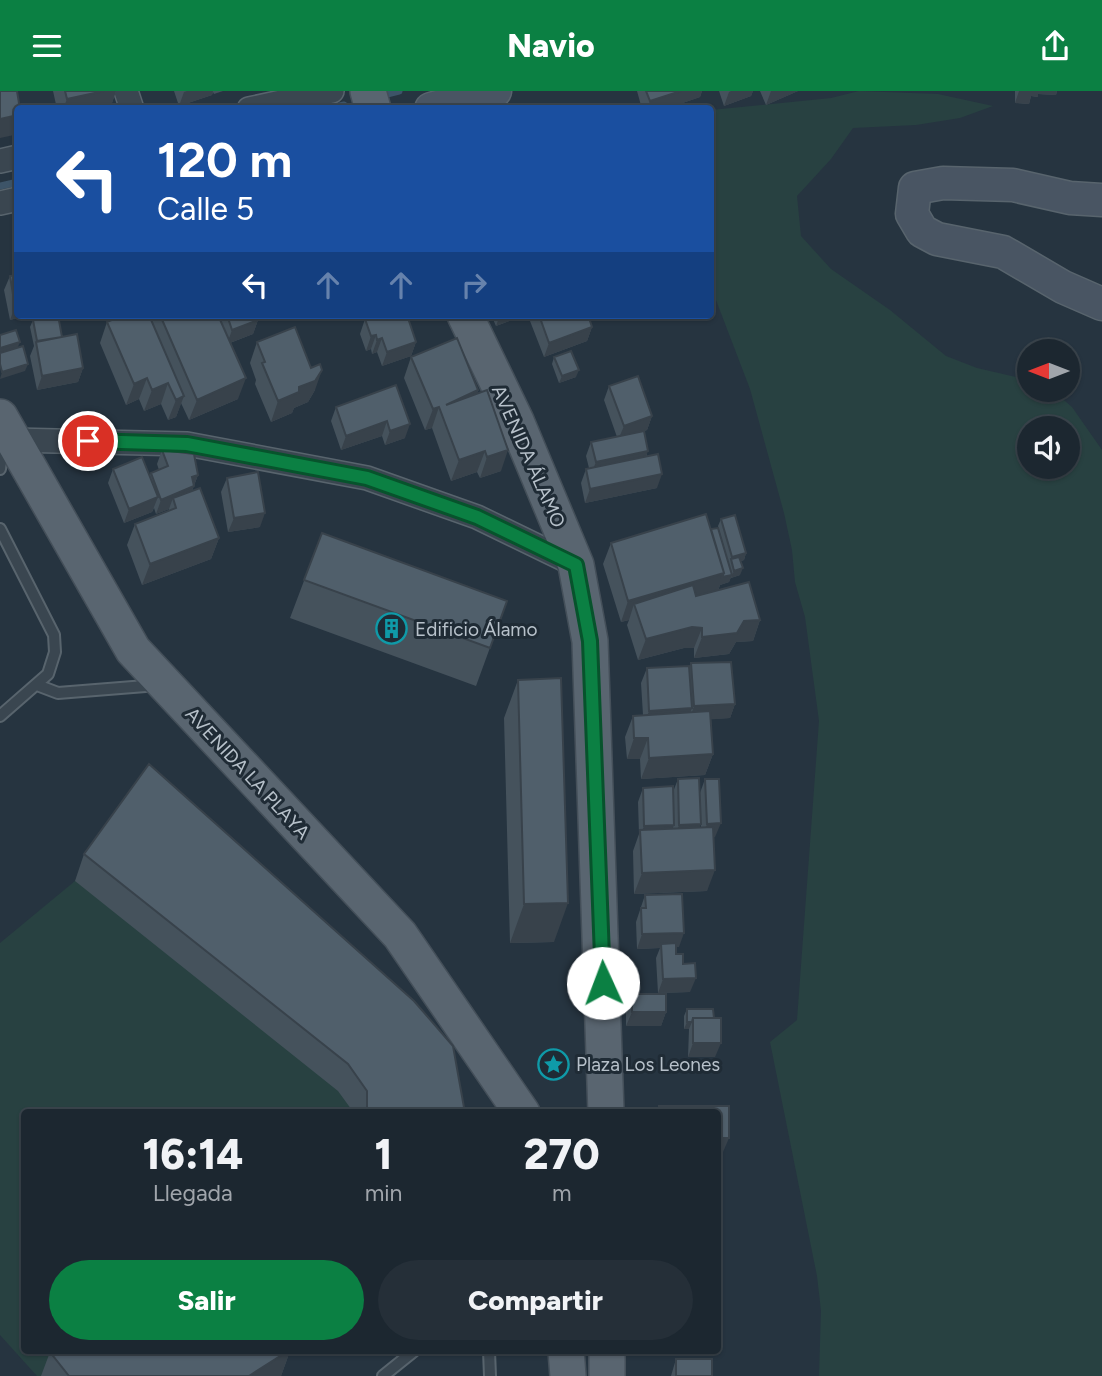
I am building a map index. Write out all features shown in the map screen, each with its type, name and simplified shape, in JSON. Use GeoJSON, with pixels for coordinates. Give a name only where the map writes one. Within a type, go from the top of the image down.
{"type":"FeatureCollection","features":[{"type":"Feature","properties":{"kind":"main road"},"geometry":{"type":"LineString","coordinates":[[445,105],[495,91]]}},
{"type":"Feature","properties":{"kind":"main road"},"geometry":{"type":"LineString","coordinates":[[1102,199],[1070,198],[1013,185],[943,183],[915,188],[912,214],[922,231],[937,239],[1003,252],[1063,286],[1102,304]]}},
{"type":"Feature","properties":{"kind":"main road","name":"AVENIDA ÁLAMO"},"geometry":{"type":"LineString","coordinates":[[467,319],[516,421],[576,565],[590,641],[606,1108]]}},
{"type":"Feature","properties":{"kind":"main road","name":"AVENIDA LA PLAYA"},"geometry":{"type":"LineString","coordinates":[[4,438],[133,650],[400,935],[519,1109]]}},
{"type":"Feature","properties":{"kind":"main road"},"geometry":{"type":"LineString","coordinates":[[566,1354],[568,1376]]}},
{"type":"Feature","properties":{"kind":"main road"},"geometry":{"type":"LineString","coordinates":[[607,1354],[607,1376]]}},
{"type":"Feature","properties":{"kind":"street"},"geometry":{"type":"LineString","coordinates":[[267,105],[332,91]]}},
{"type":"Feature","properties":{"kind":"street"},"geometry":{"type":"LineString","coordinates":[[4,438],[187,444],[367,478],[477,517],[576,565]]}},
{"type":"Feature","properties":{"kind":"lane"},"geometry":{"type":"LineString","coordinates":[[0,529],[54,635],[55,652],[48,674],[0,716]]}},
{"type":"Feature","properties":{"kind":"lane"},"geometry":{"type":"LineString","coordinates":[[37,684],[58,693],[165,684]]}},
{"type":"Feature","properties":{"kind":"lane"},"geometry":{"type":"LineString","coordinates":[[383,1376],[410,1354]]}},
{"type":"Feature","properties":{"kind":"lane"},"geometry":{"type":"LineString","coordinates":[[489,1354],[490,1376]]}},
{"type":"Feature","properties":{"kind":"green space"},"geometry":{"type":"Polygon","coordinates":[[[859,91],[938,94],[993,106],[960,118],[916,125],[853,128],[831,159],[797,196],[801,236],[831,269],[890,310],[946,356],[977,368],[1017,377],[1017,403],[1067,403],[1072,407],[1078,416],[1017,416],[1017,479],[1080,479],[1080,418],[1102,450],[1102,1376],[819,1376],[821,1311],[817,1276],[770,1042],[797,1020],[819,721],[805,617],[795,582],[784,513],[750,389],[714,295],[714,110],[831,98],[859,91]]]}},
{"type":"Feature","properties":{"kind":"green space"},"geometry":{"type":"Polygon","coordinates":[[[139,791],[447,1109],[21,1109],[21,1354],[240,1354],[207,1376],[37,1376],[0,1335],[0,943],[75,881],[139,791]]]}},
{"type":"Feature","properties":{"kind":"building"},"geometry":{"type":"Polygon","coordinates":[[[0,91],[17,91],[19,105],[14,105],[14,116],[0,119],[0,91]]]}},
{"type":"Feature","properties":{"kind":"building"},"geometry":{"type":"Polygon","coordinates":[[[65,91],[104,91],[67,99],[65,91]]]}},
{"type":"Feature","properties":{"kind":"building"},"geometry":{"type":"Polygon","coordinates":[[[646,91],[681,91],[650,101],[646,91]]]}},
{"type":"Feature","properties":{"kind":"building"},"geometry":{"type":"Polygon","coordinates":[[[10,276],[14,276],[14,300],[10,276]]]}},
{"type":"Feature","properties":{"kind":"building"},"geometry":{"type":"Polygon","coordinates":[[[59,319],[62,337],[37,341],[33,320],[59,319]]]}},
{"type":"Feature","properties":{"kind":"building"},"geometry":{"type":"Polygon","coordinates":[[[114,319],[151,319],[184,396],[176,400],[168,383],[152,390],[147,378],[134,384],[107,322],[114,319]]]}},
{"type":"Feature","properties":{"kind":"building"},"geometry":{"type":"Polygon","coordinates":[[[162,319],[220,319],[246,378],[197,400],[162,319]]]}},
{"type":"Feature","properties":{"kind":"building"},"geometry":{"type":"Polygon","coordinates":[[[228,319],[258,319],[258,320],[232,330],[228,319]]]}},
{"type":"Feature","properties":{"kind":"building"},"geometry":{"type":"Polygon","coordinates":[[[365,319],[408,319],[416,342],[387,352],[382,338],[377,340],[376,335],[371,336],[365,319]]]}},
{"type":"Feature","properties":{"kind":"building"},"geometry":{"type":"Polygon","coordinates":[[[540,319],[589,319],[592,327],[549,343],[540,319]]]}},
{"type":"Feature","properties":{"kind":"building"},"geometry":{"type":"Polygon","coordinates":[[[295,327],[311,368],[320,364],[322,370],[315,381],[299,387],[299,392],[278,401],[262,363],[265,362],[257,342],[295,327]]]}},
{"type":"Feature","properties":{"kind":"building"},"geometry":{"type":"Polygon","coordinates":[[[16,330],[20,342],[0,348],[0,335],[16,330]]]}},
{"type":"Feature","properties":{"kind":"building"},"geometry":{"type":"Polygon","coordinates":[[[77,334],[83,368],[42,376],[36,342],[77,334]]]}},
{"type":"Feature","properties":{"kind":"building"},"geometry":{"type":"Polygon","coordinates":[[[457,338],[478,390],[446,405],[487,390],[508,450],[487,457],[485,451],[459,460],[439,407],[433,409],[411,357],[457,338]]]}},
{"type":"Feature","properties":{"kind":"building"},"geometry":{"type":"Polygon","coordinates":[[[23,346],[28,364],[2,372],[0,353],[23,346]]]}},
{"type":"Feature","properties":{"kind":"building"},"geometry":{"type":"Polygon","coordinates":[[[571,351],[579,370],[562,376],[554,357],[571,351]]]}},
{"type":"Feature","properties":{"kind":"building"},"geometry":{"type":"Polygon","coordinates":[[[638,376],[652,416],[624,426],[609,386],[638,376]]]}},
{"type":"Feature","properties":{"kind":"building"},"geometry":{"type":"Polygon","coordinates":[[[396,385],[410,424],[390,431],[387,421],[346,436],[336,407],[396,385]]]}},
{"type":"Feature","properties":{"kind":"building"},"geometry":{"type":"Polygon","coordinates":[[[644,431],[648,451],[596,462],[591,442],[644,431]]]}},
{"type":"Feature","properties":{"kind":"building"},"geometry":{"type":"Polygon","coordinates":[[[162,450],[194,454],[198,475],[192,477],[194,486],[161,500],[151,473],[168,466],[162,450]]]}},
{"type":"Feature","properties":{"kind":"building"},"geometry":{"type":"Polygon","coordinates":[[[658,454],[662,474],[590,489],[586,469],[658,454]]]}},
{"type":"Feature","properties":{"kind":"building"},"geometry":{"type":"Polygon","coordinates":[[[142,457],[158,497],[129,509],[113,469],[142,457]]]}},
{"type":"Feature","properties":{"kind":"building"},"geometry":{"type":"Polygon","coordinates":[[[258,472],[265,513],[234,518],[227,478],[258,472]]]}},
{"type":"Feature","properties":{"kind":"building"},"geometry":{"type":"Polygon","coordinates":[[[200,488],[219,538],[150,564],[135,524],[176,508],[173,498],[200,488]]]}},
{"type":"Feature","properties":{"kind":"building"},"geometry":{"type":"Polygon","coordinates":[[[706,514],[724,573],[628,601],[611,543],[706,514]]]}},
{"type":"Feature","properties":{"kind":"building"},"geometry":{"type":"Polygon","coordinates":[[[735,515],[746,553],[732,557],[721,519],[735,515]]]}},
{"type":"Feature","properties":{"kind":"building"},"geometry":{"type":"Polygon","coordinates":[[[718,528],[732,575],[722,577],[724,573],[711,529],[718,528]]]}},
{"type":"Feature","properties":{"kind":"building"},"geometry":{"type":"Polygon","coordinates":[[[322,533],[507,601],[490,648],[304,580],[322,533]]]}},
{"type":"Feature","properties":{"kind":"building"},"geometry":{"type":"Polygon","coordinates":[[[739,557],[743,568],[734,571],[731,559],[739,557]]]}},
{"type":"Feature","properties":{"kind":"building"},"geometry":{"type":"Polygon","coordinates":[[[749,582],[760,620],[744,621],[737,633],[702,637],[702,628],[692,627],[646,639],[634,604],[693,585],[696,596],[749,582]]]}},
{"type":"Feature","properties":{"kind":"building"},"geometry":{"type":"Polygon","coordinates":[[[731,662],[735,704],[694,706],[691,663],[731,662]]]}},
{"type":"Feature","properties":{"kind":"building"},"geometry":{"type":"Polygon","coordinates":[[[689,666],[692,708],[649,711],[647,668],[689,666]]]}},
{"type":"Feature","properties":{"kind":"building"},"geometry":{"type":"Polygon","coordinates":[[[561,678],[568,903],[524,904],[518,680],[561,678]]]}},
{"type":"Feature","properties":{"kind":"building"},"geometry":{"type":"Polygon","coordinates":[[[710,711],[713,754],[649,758],[648,738],[634,738],[633,716],[710,711]]]}},
{"type":"Feature","properties":{"kind":"building"},"geometry":{"type":"Polygon","coordinates":[[[149,764],[414,1001],[453,1046],[464,1109],[367,1109],[367,1091],[348,1064],[84,854],[149,764]]]}},
{"type":"Feature","properties":{"kind":"building"},"geometry":{"type":"Polygon","coordinates":[[[699,778],[701,824],[679,825],[678,779],[699,778]]]}},
{"type":"Feature","properties":{"kind":"building"},"geometry":{"type":"Polygon","coordinates":[[[705,779],[719,779],[721,823],[707,824],[705,779]]]}},
{"type":"Feature","properties":{"kind":"building"},"geometry":{"type":"Polygon","coordinates":[[[673,786],[674,825],[644,826],[643,788],[673,786]]]}},
{"type":"Feature","properties":{"kind":"building"},"geometry":{"type":"Polygon","coordinates":[[[713,827],[715,870],[642,873],[640,830],[713,827]]]}},
{"type":"Feature","properties":{"kind":"building"},"geometry":{"type":"Polygon","coordinates":[[[682,894],[684,933],[642,934],[641,908],[646,908],[645,895],[682,894]]]}},
{"type":"Feature","properties":{"kind":"building"},"geometry":{"type":"Polygon","coordinates":[[[676,943],[676,954],[683,954],[683,964],[695,963],[696,978],[663,979],[661,944],[676,943]]]}},
{"type":"Feature","properties":{"kind":"building"},"geometry":{"type":"Polygon","coordinates":[[[632,994],[666,994],[666,1012],[632,1012],[632,994]]]}},
{"type":"Feature","properties":{"kind":"building"},"geometry":{"type":"Polygon","coordinates":[[[687,1009],[713,1009],[714,1018],[693,1018],[692,1022],[687,1022],[687,1009]]]}},
{"type":"Feature","properties":{"kind":"building"},"geometry":{"type":"Polygon","coordinates":[[[693,1018],[721,1018],[721,1043],[693,1043],[693,1018]]]}},
{"type":"Feature","properties":{"kind":"building"},"geometry":{"type":"Polygon","coordinates":[[[659,1106],[729,1106],[729,1138],[721,1138],[721,1109],[659,1109],[659,1106]]]}},
{"type":"Feature","properties":{"kind":"building"},"geometry":{"type":"Polygon","coordinates":[[[52,1354],[283,1354],[249,1376],[69,1376],[52,1354]]]}},
{"type":"Feature","properties":{"kind":"building"},"geometry":{"type":"Polygon","coordinates":[[[676,1359],[712,1359],[712,1376],[676,1376],[676,1359]]]}},
{"type":"Feature","properties":{"kind":"waterway"},"geometry":{"type":"LineString","coordinates":[[383,95],[399,91]]}},
{"type":"Feature","properties":{"kind":"waterway"},"geometry":{"type":"LineString","coordinates":[[0,186],[14,183]]}},
{"type":"Feature","properties":{"kind":"place","name":"Edificio Álamo"},"geometry":{"type":"Point","coordinates":[392,629]}},
{"type":"Feature","properties":{"kind":"place","name":"Plaza Los Leones"},"geometry":{"type":"Point","coordinates":[553,1064]}},
{"type":"Feature","properties":{"kind":"route"},"geometry":{"type":"LineString","coordinates":[[88,441],[187,444],[367,478],[477,517],[576,565],[590,641],[603,983]]}}]}
